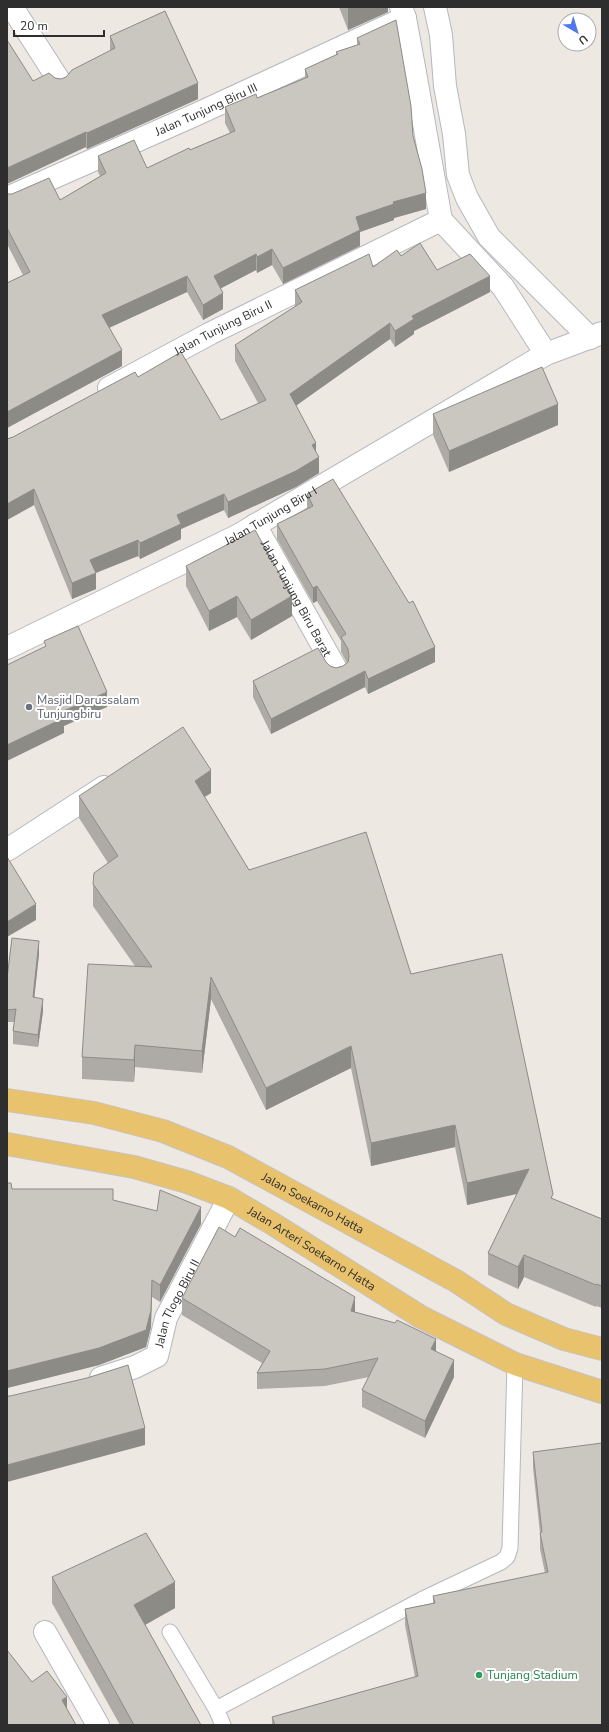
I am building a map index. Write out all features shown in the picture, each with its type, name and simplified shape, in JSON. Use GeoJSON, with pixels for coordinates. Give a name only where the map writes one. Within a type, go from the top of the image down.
{"type":"FeatureCollection","features":[{"type":"Feature","properties":{"kind":"main road","name":"Jalan Soekarno Hatta"},"geometry":{"type":"LineString","coordinates":[[7,1100],[94,1113],[156,1129],[228,1158],[456,1281],[506,1314],[564,1339],[602,1349]]}},
{"type":"Feature","properties":{"kind":"main road","name":"Jalan Arteri Soekarno Hatta"},"geometry":{"type":"LineString","coordinates":[[7,1144],[134,1167],[187,1182],[229,1198],[421,1317],[516,1364],[602,1392]]}},
{"type":"Feature","properties":{"kind":"street"},"geometry":{"type":"LineString","coordinates":[[12,7],[60,82]]}},
{"type":"Feature","properties":{"kind":"street"},"geometry":{"type":"LineString","coordinates":[[435,7],[441,35],[445,86],[454,134],[458,175],[468,198],[489,237],[596,335]]}},
{"type":"Feature","properties":{"kind":"street"},"geometry":{"type":"LineString","coordinates":[[403,13],[441,220],[503,287],[546,354]]}},
{"type":"Feature","properties":{"kind":"street","name":"Jalan Tunjung Biru III"},"geometry":{"type":"LineString","coordinates":[[7,198],[202,112],[403,13]]}},
{"type":"Feature","properties":{"kind":"street","name":"Jalan Tunjung Biru II"},"geometry":{"type":"LineString","coordinates":[[92,397],[211,333],[441,220]]}},
{"type":"Feature","properties":{"kind":"street","name":"Jalan Tunjung Biru I"},"geometry":{"type":"LineString","coordinates":[[7,648],[237,536],[546,354],[596,335]]}},
{"type":"Feature","properties":{"kind":"street","name":"Jalan Tunjung Biru Barat"},"geometry":{"type":"LineString","coordinates":[[255,526],[336,670]]}},
{"type":"Feature","properties":{"kind":"street"},"geometry":{"type":"LineString","coordinates":[[7,850],[119,777]]}},
{"type":"Feature","properties":{"kind":"street","name":"Jalan Tlogo Biru II"},"geometry":{"type":"LineString","coordinates":[[82,1382],[127,1370],[157,1356],[166,1318],[229,1198]]}},
{"type":"Feature","properties":{"kind":"street"},"geometry":{"type":"LineString","coordinates":[[45,1632],[98,1725]]}},
{"type":"Feature","properties":{"kind":"lane"},"geometry":{"type":"LineString","coordinates":[[216,1709],[423,1600],[501,1562],[507,1557],[510,1548],[516,1364]]}},
{"type":"Feature","properties":{"kind":"lane"},"geometry":{"type":"LineString","coordinates":[[170,1632],[216,1709],[223,1725]]}},
{"type":"Feature","properties":{"kind":"building"},"geometry":{"type":"Polygon","coordinates":[[[165,11],[198,83],[7,168],[7,40],[33,81],[49,73],[55,78],[61,79],[66,77],[72,70],[115,48],[110,36],[165,11]]]}},
{"type":"Feature","properties":{"kind":"building"},"geometry":{"type":"Polygon","coordinates":[[[396,20],[411,106],[413,136],[422,169],[426,193],[393,202],[394,204],[356,217],[360,230],[283,268],[272,249],[257,257],[256,254],[214,276],[223,293],[203,305],[187,276],[102,315],[122,350],[7,412],[7,283],[30,272],[7,228],[7,194],[12,194],[49,178],[60,200],[106,173],[98,156],[134,140],[147,168],[189,148],[190,150],[235,131],[225,107],[256,94],[257,98],[308,77],[305,69],[338,54],[336,52],[360,44],[357,38],[396,20]]]}},
{"type":"Feature","properties":{"kind":"building"},"geometry":{"type":"Polygon","coordinates":[[[420,243],[437,270],[470,254],[490,276],[412,316],[414,319],[395,331],[390,323],[290,394],[316,443],[312,445],[319,457],[296,471],[228,502],[224,494],[177,515],[181,524],[140,543],[138,540],[90,560],[96,573],[72,583],[34,489],[7,504],[7,439],[135,372],[138,377],[181,352],[221,420],[266,400],[235,345],[302,302],[295,290],[369,254],[373,267],[397,250],[401,256],[420,243]]]}},
{"type":"Feature","properties":{"kind":"building"},"geometry":{"type":"Polygon","coordinates":[[[542,367],[558,404],[449,451],[433,414],[542,367]]]}},
{"type":"Feature","properties":{"kind":"building"},"geometry":{"type":"Polygon","coordinates":[[[333,479],[409,603],[413,601],[435,647],[368,679],[365,671],[271,719],[253,681],[318,648],[330,666],[336,668],[343,666],[348,662],[348,649],[341,637],[346,634],[317,586],[313,588],[277,524],[313,506],[307,494],[333,479]]]}},
{"type":"Feature","properties":{"kind":"building"},"geometry":{"type":"Polygon","coordinates":[[[255,530],[292,596],[251,620],[237,596],[209,611],[186,566],[255,530]]]}},
{"type":"Feature","properties":{"kind":"building"},"geometry":{"type":"Polygon","coordinates":[[[78,626],[107,692],[61,712],[64,718],[7,745],[7,665],[46,646],[44,641],[78,626]]]}},
{"type":"Feature","properties":{"kind":"building"},"geometry":{"type":"Polygon","coordinates":[[[183,727],[211,770],[195,781],[249,870],[366,832],[411,974],[502,954],[553,1194],[551,1198],[602,1219],[602,1286],[596,1285],[524,1255],[518,1267],[488,1253],[529,1169],[467,1183],[455,1125],[371,1143],[351,1046],[266,1088],[211,977],[202,1051],[135,1045],[134,1060],[82,1057],[88,964],[152,967],[93,884],[94,873],[118,856],[79,796],[183,727]]]}},
{"type":"Feature","properties":{"kind":"building"},"geometry":{"type":"Polygon","coordinates":[[[7,857],[36,904],[7,922],[7,857]]]}},
{"type":"Feature","properties":{"kind":"building"},"geometry":{"type":"Polygon","coordinates":[[[12,938],[39,941],[33,997],[43,999],[38,1035],[13,1031],[16,1009],[7,1010],[7,978],[12,938]]]}},
{"type":"Feature","properties":{"kind":"building"},"geometry":{"type":"Polygon","coordinates":[[[7,1183],[11,1183],[12,1189],[113,1189],[113,1200],[157,1211],[160,1190],[201,1207],[160,1285],[152,1280],[151,1310],[146,1330],[99,1348],[7,1371],[7,1183]]]}},
{"type":"Feature","properties":{"kind":"building"},"geometry":{"type":"Polygon","coordinates":[[[219,1227],[235,1237],[240,1228],[355,1297],[351,1311],[395,1323],[397,1320],[436,1339],[431,1349],[454,1360],[425,1421],[362,1390],[378,1358],[325,1369],[257,1373],[270,1351],[182,1298],[219,1227]]]}},
{"type":"Feature","properties":{"kind":"building"},"geometry":{"type":"Polygon","coordinates":[[[128,1365],[145,1428],[7,1465],[7,1396],[87,1378],[128,1365]]]}},
{"type":"Feature","properties":{"kind":"building"},"geometry":{"type":"Polygon","coordinates":[[[602,1443],[602,1725],[275,1725],[272,1717],[418,1676],[405,1609],[435,1603],[433,1596],[548,1572],[540,1533],[542,1532],[533,1452],[602,1443]]]}},
{"type":"Feature","properties":{"kind":"building"},"geometry":{"type":"Polygon","coordinates":[[[146,1533],[175,1582],[134,1605],[201,1725],[134,1725],[52,1577],[146,1533]]]}},
{"type":"Feature","properties":{"kind":"building"},"geometry":{"type":"Polygon","coordinates":[[[7,1650],[32,1682],[47,1671],[67,1697],[62,1700],[76,1725],[7,1725],[7,1650]]]}},
{"type":"Feature","properties":{"kind":"place","name":"Masjid Darussalam Tunjungbiru"},"geometry":{"type":"Point","coordinates":[29,707]}},
{"type":"Feature","properties":{"kind":"place","name":"Tunjang Stadium"},"geometry":{"type":"Point","coordinates":[479,1675]}}]}
